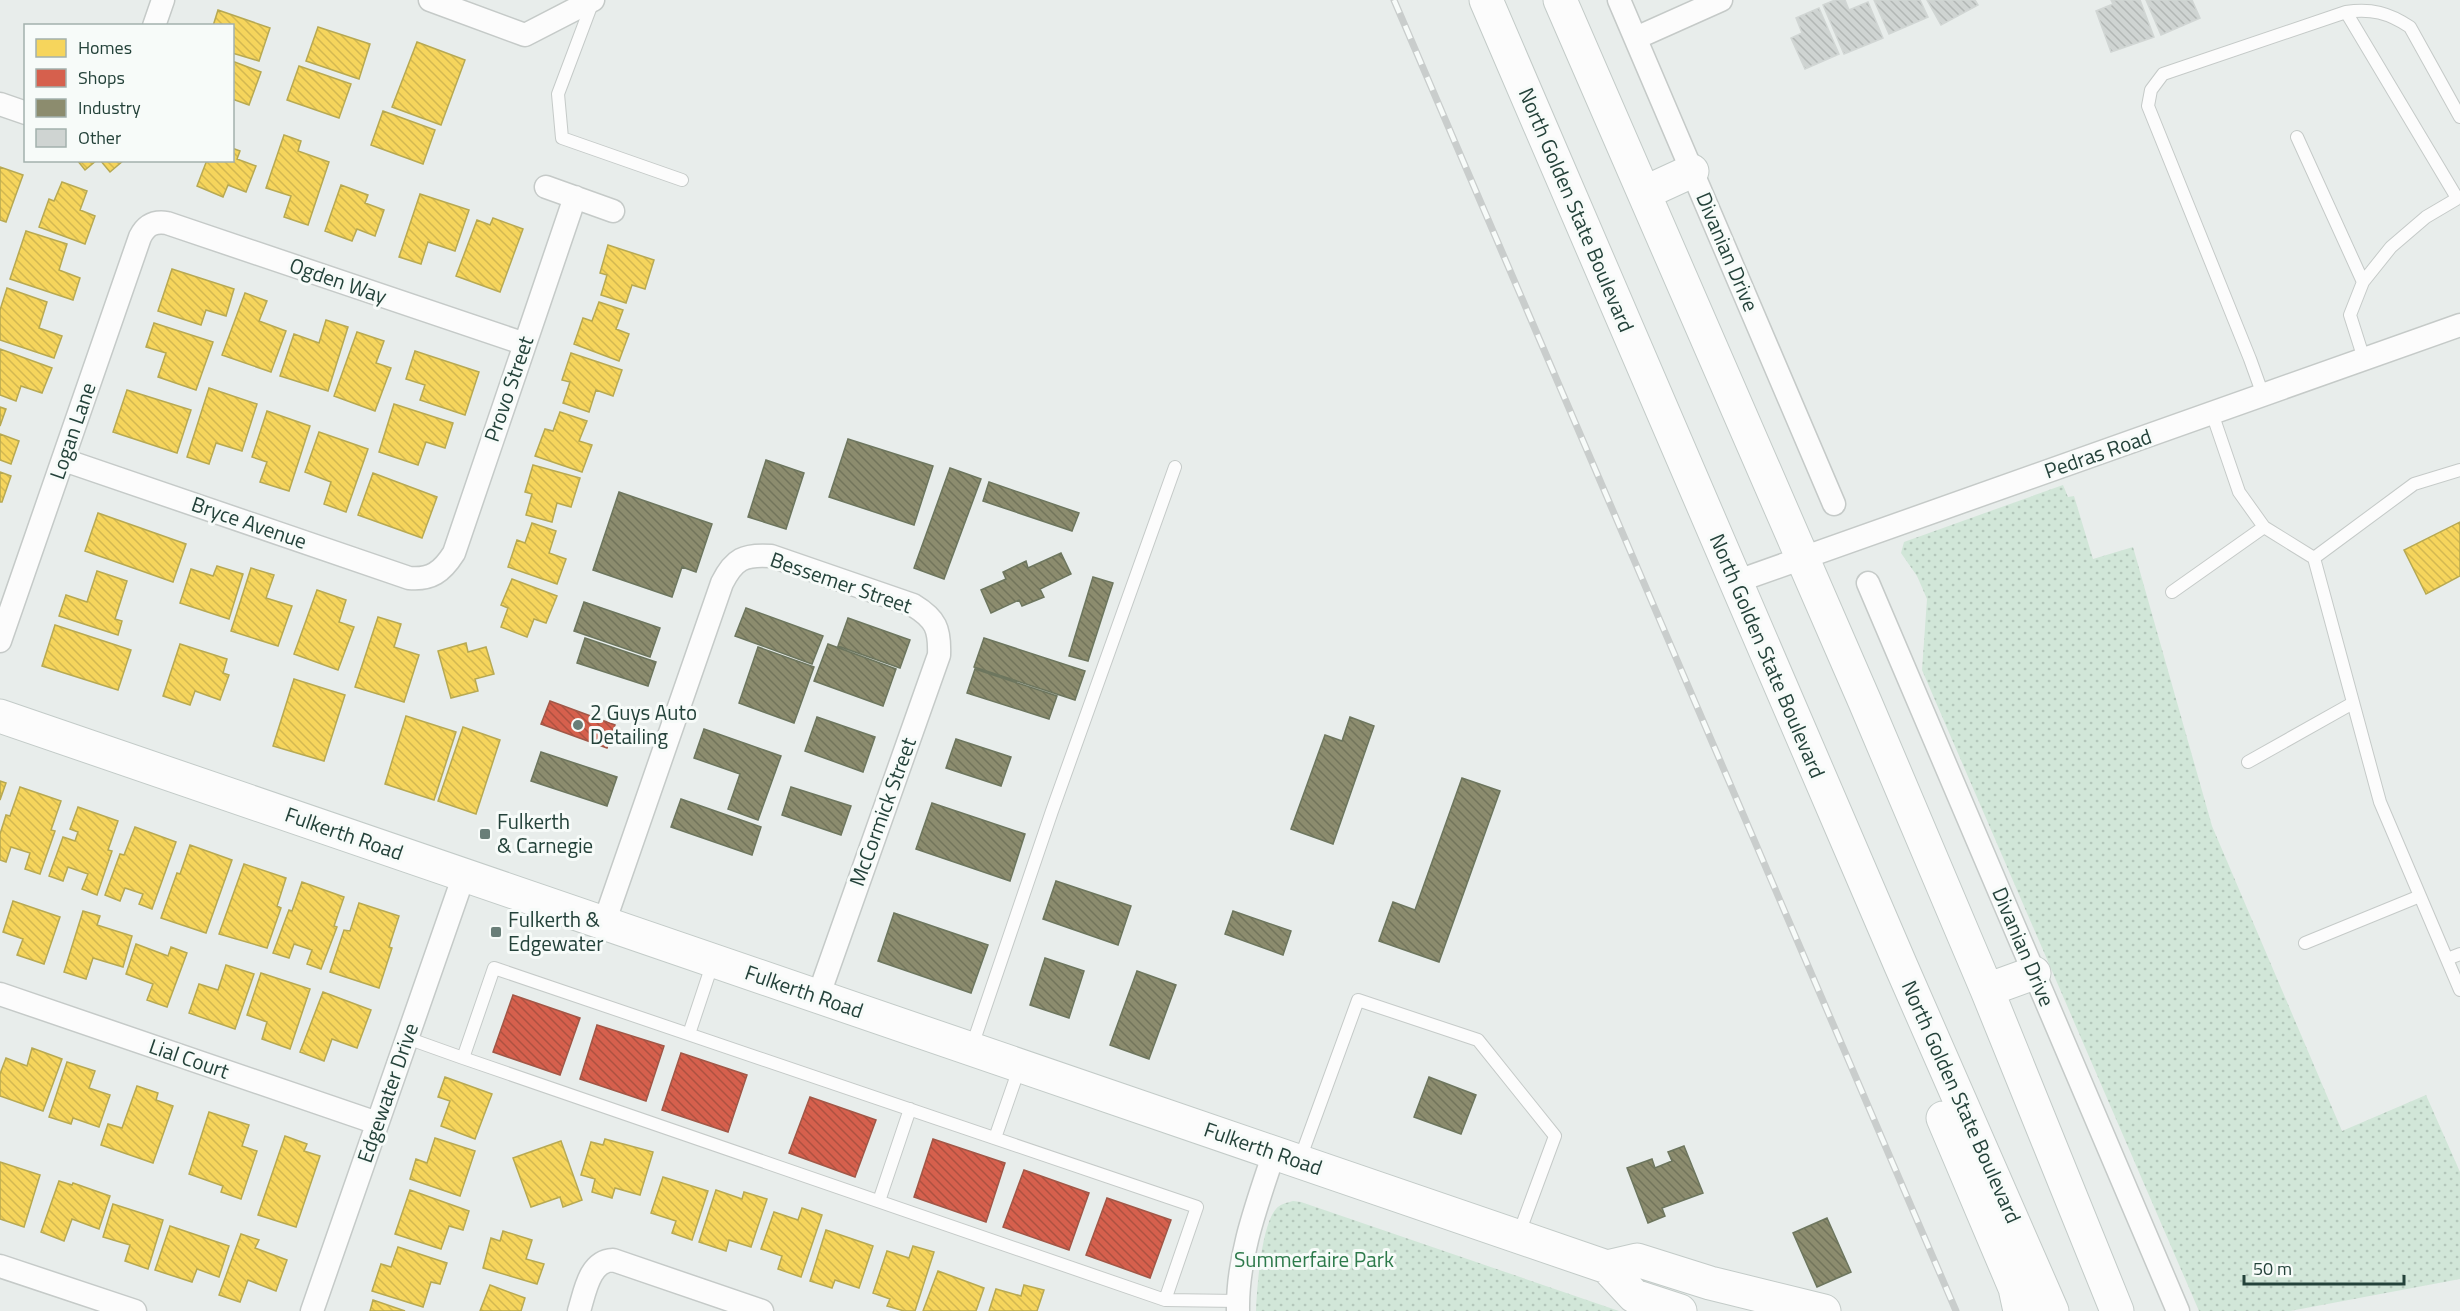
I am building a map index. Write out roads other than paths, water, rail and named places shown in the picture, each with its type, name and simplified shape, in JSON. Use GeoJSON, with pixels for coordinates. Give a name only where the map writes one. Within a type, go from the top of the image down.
{"type":"FeatureCollection","features":[{"type":"Feature","properties":{"kind":"main road","name":"North Golden State Boulevard"},"geometry":{"type":"LineString","coordinates":[[1486,0],[1735,582],[2052,1311]]}},
{"type":"Feature","properties":{"kind":"main road"},"geometry":{"type":"LineString","coordinates":[[1560,0],[1986,990],[2117,1311]]}},
{"type":"Feature","properties":{"kind":"main road"},"geometry":{"type":"LineString","coordinates":[[1644,194],[1692,171]]}},
{"type":"Feature","properties":{"kind":"main road","name":"Fulkerth Road"},"geometry":{"type":"LineString","coordinates":[[0,716],[1607,1267],[1634,1296],[1680,1311]]}},
{"type":"Feature","properties":{"kind":"main road"},"geometry":{"type":"LineString","coordinates":[[1901,966],[1923,1071],[2015,1288],[2020,1311]]}},
{"type":"Feature","properties":{"kind":"main road"},"geometry":{"type":"LineString","coordinates":[[1986,990],[2034,973]]}},
{"type":"Feature","properties":{"kind":"main road"},"geometry":{"type":"LineString","coordinates":[[1607,1267],[1636,1260],[1710,1283],[1824,1311]]}},
{"type":"Feature","properties":{"kind":"street"},"geometry":{"type":"LineString","coordinates":[[155,24],[163,0]]}},
{"type":"Feature","properties":{"kind":"street"},"geometry":{"type":"LineString","coordinates":[[430,0],[525,35],[593,0]]}},
{"type":"Feature","properties":{"kind":"street","name":"Divanian Drive"},"geometry":{"type":"LineString","coordinates":[[1619,0],[1834,504]]}},
{"type":"Feature","properties":{"kind":"street"},"geometry":{"type":"LineString","coordinates":[[1636,38],[1721,0]]}},
{"type":"Feature","properties":{"kind":"street"},"geometry":{"type":"LineString","coordinates":[[0,104],[24,112]]}},
{"type":"Feature","properties":{"kind":"street"},"geometry":{"type":"LineString","coordinates":[[546,187],[613,211]]}},
{"type":"Feature","properties":{"kind":"street","name":"Provo Street"},"geometry":{"type":"LineString","coordinates":[[434,576],[445,567],[454,553],[575,197]]}},
{"type":"Feature","properties":{"kind":"street","name":"Ogden Way"},"geometry":{"type":"LineString","coordinates":[[150,224],[167,223],[525,344]]}},
{"type":"Feature","properties":{"kind":"street","name":"Logan Lane"},"geometry":{"type":"LineString","coordinates":[[0,641],[140,237],[150,224]]}},
{"type":"Feature","properties":{"kind":"street","name":"Pedras Road"},"geometry":{"type":"LineString","coordinates":[[1735,582],[2460,325]]}},
{"type":"Feature","properties":{"kind":"street","name":"Bryce Avenue"},"geometry":{"type":"LineString","coordinates":[[64,460],[409,578],[421,579],[434,576]]}},
{"type":"Feature","properties":{"kind":"street","name":"Bessemer Street"},"geometry":{"type":"LineString","coordinates":[[604,923],[722,583],[729,570],[740,559],[755,555],[771,556],[913,606],[927,614],[936,626]]}},
{"type":"Feature","properties":{"kind":"street","name":"Divanian Drive"},"geometry":{"type":"LineString","coordinates":[[1868,583],[2178,1311]]}},
{"type":"Feature","properties":{"kind":"street","name":"McCormick Street"},"geometry":{"type":"LineString","coordinates":[[818,996],[939,655],[936,626]]}},
{"type":"Feature","properties":{"kind":"street","name":"Edgewater Drive"},"geometry":{"type":"LineString","coordinates":[[312,1311],[464,875]]}},
{"type":"Feature","properties":{"kind":"street","name":"Lial Court"},"geometry":{"type":"LineString","coordinates":[[0,994],[377,1123]]}},
{"type":"Feature","properties":{"kind":"street"},"geometry":{"type":"LineString","coordinates":[[1238,1306],[1243,1261],[1252,1222],[1287,1157]]}},
{"type":"Feature","properties":{"kind":"street"},"geometry":{"type":"LineString","coordinates":[[579,1311],[591,1275],[604,1260],[624,1263],[762,1311]]}},
{"type":"Feature","properties":{"kind":"street"},"geometry":{"type":"LineString","coordinates":[[0,1266],[135,1311]]}},
{"type":"Feature","properties":{"kind":"lane"},"geometry":{"type":"LineString","coordinates":[[593,0],[558,94],[562,138],[682,180]]}},
{"type":"Feature","properties":{"kind":"lane"},"geometry":{"type":"LineString","coordinates":[[2263,395],[2148,106],[2151,90],[2163,74],[2346,12],[2376,10],[2410,27],[2460,117]]}},
{"type":"Feature","properties":{"kind":"lane"},"geometry":{"type":"LineString","coordinates":[[2346,12],[2458,198],[2426,217],[2391,247],[2363,282],[2350,315],[2364,359]]}},
{"type":"Feature","properties":{"kind":"lane"},"geometry":{"type":"LineString","coordinates":[[2297,137],[2363,282]]}},
{"type":"Feature","properties":{"kind":"lane"},"geometry":{"type":"LineString","coordinates":[[2212,413],[2239,492],[2264,527],[2314,558],[2380,802],[2460,990]]}},
{"type":"Feature","properties":{"kind":"lane"},"geometry":{"type":"LineString","coordinates":[[971,1049],[1052,812],[1175,467]]}},
{"type":"Feature","properties":{"kind":"lane"},"geometry":{"type":"LineString","coordinates":[[2314,558],[2414,484],[2460,470]]}},
{"type":"Feature","properties":{"kind":"lane"},"geometry":{"type":"LineString","coordinates":[[2172,592],[2264,527]]}},
{"type":"Feature","properties":{"kind":"lane"},"geometry":{"type":"LineString","coordinates":[[2248,762],[2353,703]]}},
{"type":"Feature","properties":{"kind":"lane"},"geometry":{"type":"LineString","coordinates":[[2305,943],[2420,896]]}},
{"type":"Feature","properties":{"kind":"lane"},"geometry":{"type":"LineString","coordinates":[[2447,959],[2460,954]]}},
{"type":"Feature","properties":{"kind":"lane"},"geometry":{"type":"LineString","coordinates":[[689,1034],[714,961]]}},
{"type":"Feature","properties":{"kind":"lane"},"geometry":{"type":"LineString","coordinates":[[463,1058],[494,968],[1197,1207],[1165,1300]]}},
{"type":"Feature","properties":{"kind":"lane"},"geometry":{"type":"LineString","coordinates":[[1287,1157],[1358,1000],[1478,1040],[1555,1136],[1518,1237]]}},
{"type":"Feature","properties":{"kind":"lane"},"geometry":{"type":"LineString","coordinates":[[407,1038],[1165,1300],[1238,1306]]}},
{"type":"Feature","properties":{"kind":"lane"},"geometry":{"type":"LineString","coordinates":[[995,1138],[1020,1066]]}},
{"type":"Feature","properties":{"kind":"lane"},"geometry":{"type":"LineString","coordinates":[[879,1201],[910,1109]]}},
{"type":"Feature","properties":{"kind":"railway"},"geometry":{"type":"LineString","coordinates":[[1394,0],[1956,1311]]}},
{"type":"Feature","properties":{"kind":"place","name":"2 Guys Auto Detailing"},"geometry":{"type":"Point","coordinates":[578,725]}},
{"type":"Feature","properties":{"kind":"place","name":"Fulkerth & Carnegie"},"geometry":{"type":"Point","coordinates":[485,834]}},
{"type":"Feature","properties":{"kind":"place","name":"Fulkerth & Edgewater"},"geometry":{"type":"Point","coordinates":[496,932]}},
{"type":"Feature","properties":{"kind":"park label","name":"Summerfaire Park"},"geometry":{"type":"Point","coordinates":[1314,1260]}}]}
